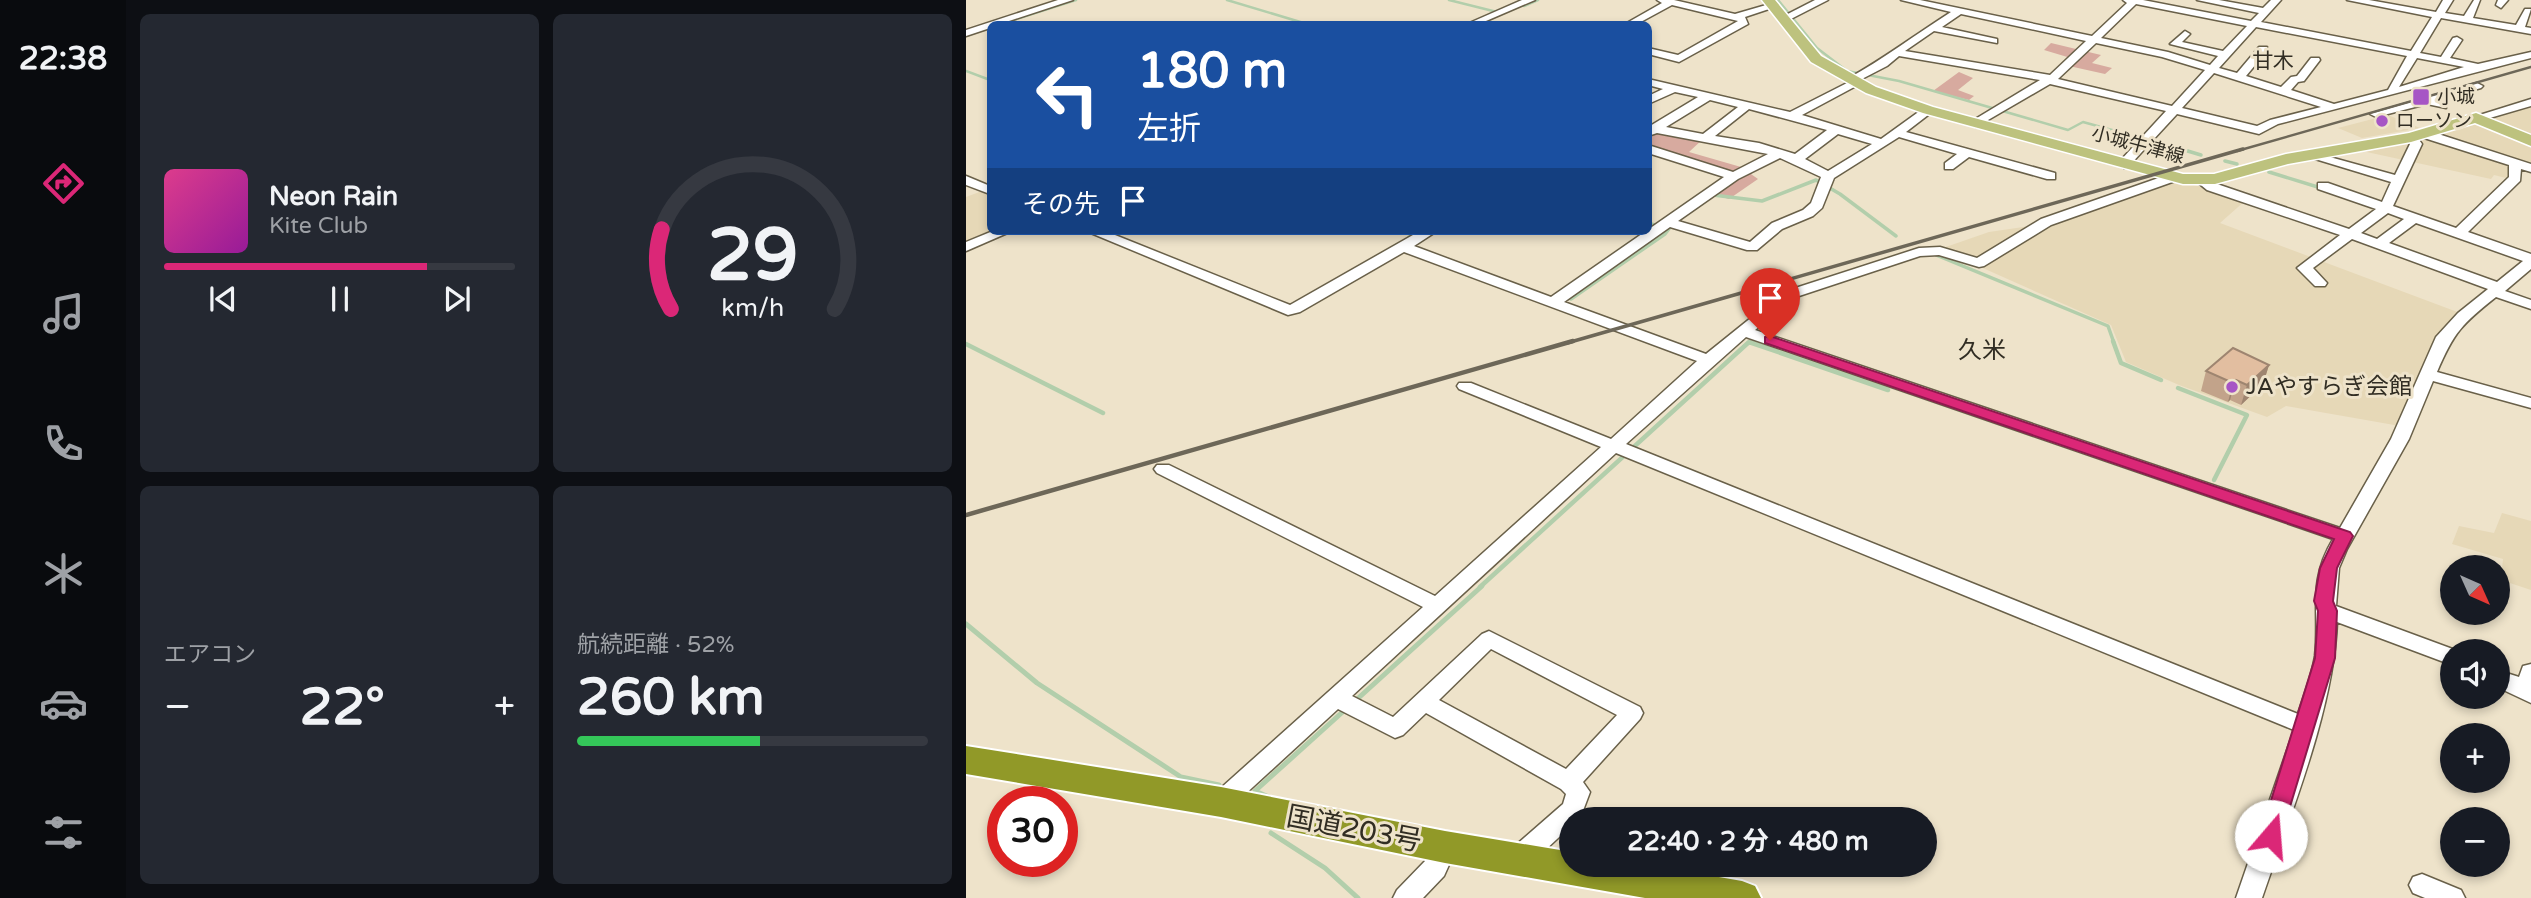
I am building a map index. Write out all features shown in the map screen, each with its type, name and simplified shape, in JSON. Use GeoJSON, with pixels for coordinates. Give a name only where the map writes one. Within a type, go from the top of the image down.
{"type":"FeatureCollection","features":[{"type":"Feature","properties":{"kind":"highway","name":"国道203号"},"geometry":{"type":"LineString","coordinates":[[966,760],[1222,802],[1672,892],[1742,898]]}},
{"type":"Feature","properties":{"kind":"main road","name":"小城牛津線"},"geometry":{"type":"LineString","coordinates":[[1770,3],[1790,18],[1816,59],[1928,110],[2174,177],[2202,181],[2308,155],[2418,136],[2476,118]]}},
{"type":"Feature","properties":{"kind":"main road"},"geometry":{"type":"LineString","coordinates":[[2476,118],[2531,141]]}},
{"type":"Feature","properties":{"kind":"street"},"geometry":{"type":"LineString","coordinates":[[1006,21],[1068,0]]}},
{"type":"Feature","properties":{"kind":"street"},"geometry":{"type":"LineString","coordinates":[[1479,21],[1530,0]]}},
{"type":"Feature","properties":{"kind":"street"},"geometry":{"type":"LineString","coordinates":[[1790,18],[1824,0]]}},
{"type":"Feature","properties":{"kind":"street"},"geometry":{"type":"LineString","coordinates":[[1906,0],[2164,54],[2283,92],[2331,113],[2367,112],[2396,103],[2477,67],[2531,55]]}},
{"type":"Feature","properties":{"kind":"street"},"geometry":{"type":"LineString","coordinates":[[1976,123],[2050,79],[2132,0],[2477,67]]}},
{"type":"Feature","properties":{"kind":"street"},"geometry":{"type":"LineString","coordinates":[[2184,10],[2195,0]]}},
{"type":"Feature","properties":{"kind":"street"},"geometry":{"type":"LineString","coordinates":[[2202,0],[2265,12]]}},
{"type":"Feature","properties":{"kind":"street"},"geometry":{"type":"LineString","coordinates":[[2124,164],[2276,0]]}},
{"type":"Feature","properties":{"kind":"street"},"geometry":{"type":"LineString","coordinates":[[2352,0],[2392,3],[2438,15],[2531,31]]}},
{"type":"Feature","properties":{"kind":"street"},"geometry":{"type":"LineString","coordinates":[[2396,103],[2393,88],[2448,0]]}},
{"type":"Feature","properties":{"kind":"street"},"geometry":{"type":"LineString","coordinates":[[1635,21],[1667,1],[1740,17],[1770,3]]}},
{"type":"Feature","properties":{"kind":"street"},"geometry":{"type":"LineString","coordinates":[[2467,20],[2477,2]]}},
{"type":"Feature","properties":{"kind":"street"},"geometry":{"type":"LineString","coordinates":[[2519,29],[2528,10]]}},
{"type":"Feature","properties":{"kind":"street"},"geometry":{"type":"LineString","coordinates":[[1792,116],[1858,79],[1960,11]]}},
{"type":"Feature","properties":{"kind":"street"},"geometry":{"type":"LineString","coordinates":[[1654,52],[1679,59],[1744,22],[1740,17]]}},
{"type":"Feature","properties":{"kind":"street"},"geometry":{"type":"LineString","coordinates":[[1017,18],[1027,21]]}},
{"type":"Feature","properties":{"kind":"street"},"geometry":{"type":"LineString","coordinates":[[966,33],[987,26]]}},
{"type":"Feature","properties":{"kind":"street"},"geometry":{"type":"LineString","coordinates":[[1933,28],[1993,41]]}},
{"type":"Feature","properties":{"kind":"street"},"geometry":{"type":"LineString","coordinates":[[2185,34],[2175,44],[2225,54]]}},
{"type":"Feature","properties":{"kind":"street"},"geometry":{"type":"LineString","coordinates":[[2444,60],[2457,40]]}},
{"type":"Feature","properties":{"kind":"street"},"geometry":{"type":"LineString","coordinates":[[2239,78],[2263,49]]}},
{"type":"Feature","properties":{"kind":"street"},"geometry":{"type":"LineString","coordinates":[[1898,53],[2050,79],[2172,111],[2259,130],[2274,122],[2429,100],[2477,86]]}},
{"type":"Feature","properties":{"kind":"street"},"geometry":{"type":"LineString","coordinates":[[2153,64],[2164,54]]}},
{"type":"Feature","properties":{"kind":"street"},"geometry":{"type":"LineString","coordinates":[[2283,92],[2295,79],[2300,79],[2315,60]]}},
{"type":"Feature","properties":{"kind":"street"},"geometry":{"type":"LineString","coordinates":[[1652,83],[1792,116],[1882,143]]}},
{"type":"Feature","properties":{"kind":"street"},"geometry":{"type":"LineString","coordinates":[[1652,99],[1673,88]]}},
{"type":"Feature","properties":{"kind":"street"},"geometry":{"type":"LineString","coordinates":[[1652,130],[1708,96]]}},
{"type":"Feature","properties":{"kind":"street"},"geometry":{"type":"LineString","coordinates":[[2429,100],[2442,106]]}},
{"type":"Feature","properties":{"kind":"street"},"geometry":{"type":"LineString","coordinates":[[2476,118],[2531,102]]}},
{"type":"Feature","properties":{"kind":"street"},"geometry":{"type":"LineString","coordinates":[[1706,137],[1748,105]]}},
{"type":"Feature","properties":{"kind":"street"},"geometry":{"type":"LineString","coordinates":[[1668,226],[1752,247],[1777,226],[1808,213],[1817,205],[1826,182],[1928,110]]}},
{"type":"Feature","properties":{"kind":"street"},"geometry":{"type":"LineString","coordinates":[[1797,159],[1836,129]]}},
{"type":"Feature","properties":{"kind":"street"},"geometry":{"type":"LineString","coordinates":[[1652,131],[1706,137],[1759,147],[1797,159],[1826,182]]}},
{"type":"Feature","properties":{"kind":"street"},"geometry":{"type":"LineString","coordinates":[[1897,133],[2051,176]]}},
{"type":"Feature","properties":{"kind":"street"},"geometry":{"type":"LineString","coordinates":[[2320,283],[2304,271],[2304,268],[2384,210],[2418,136],[2531,168]]}},
{"type":"Feature","properties":{"kind":"street"},"geometry":{"type":"LineString","coordinates":[[1652,150],[1734,176]]}},
{"type":"Feature","properties":{"kind":"street"},"geometry":{"type":"LineString","coordinates":[[1949,166],[1967,152]]}},
{"type":"Feature","properties":{"kind":"street"},"geometry":{"type":"LineString","coordinates":[[1554,302],[1668,226],[1734,176],[1778,154]]}},
{"type":"Feature","properties":{"kind":"street"},"geometry":{"type":"LineString","coordinates":[[2308,155],[2399,180]]}},
{"type":"Feature","properties":{"kind":"street"},"geometry":{"type":"LineString","coordinates":[[2458,234],[2515,178],[2515,163]]}},
{"type":"Feature","properties":{"kind":"street"},"geometry":{"type":"LineString","coordinates":[[1222,802],[1709,360],[1788,295],[1919,252],[1940,251],[1979,263],[2046,222],[2174,177]]}},
{"type":"Feature","properties":{"kind":"street"},"geometry":{"type":"LineString","coordinates":[[966,180],[987,189]]}},
{"type":"Feature","properties":{"kind":"street"},"geometry":{"type":"LineString","coordinates":[[2202,181],[2212,187],[2380,244],[2531,305]]}},
{"type":"Feature","properties":{"kind":"street"},"geometry":{"type":"LineString","coordinates":[[2249,898],[2306,726],[2325,658],[2327,611],[2323,601],[2329,568],[2344,536],[2400,439],[2444,337],[2463,316],[2531,261],[2323,186]]}},
{"type":"Feature","properties":{"kind":"street"},"geometry":{"type":"LineString","coordinates":[[2380,244],[2414,219]]}},
{"type":"Feature","properties":{"kind":"street"},"geometry":{"type":"LineString","coordinates":[[966,247],[995,235]]}},
{"type":"Feature","properties":{"kind":"street"},"geometry":{"type":"LineString","coordinates":[[1103,235],[1288,310],[1423,235]]}},
{"type":"Feature","properties":{"kind":"street"},"geometry":{"type":"LineString","coordinates":[[1403,247],[1709,360]]}},
{"type":"Feature","properties":{"kind":"street"},"geometry":{"type":"LineString","coordinates":[[1744,331],[2344,536]]}},
{"type":"Feature","properties":{"kind":"street"},"geometry":{"type":"LineString","coordinates":[[2427,374],[2531,403]]}},
{"type":"Feature","properties":{"kind":"street"},"geometry":{"type":"LineString","coordinates":[[1465,386],[2306,726]]}},
{"type":"Feature","properties":{"kind":"street"},"geometry":{"type":"LineString","coordinates":[[1163,469],[1437,605]]}},
{"type":"Feature","properties":{"kind":"street"},"geometry":{"type":"LineString","coordinates":[[2327,611],[2440,653]]}},
{"type":"Feature","properties":{"kind":"street"},"geometry":{"type":"LineString","coordinates":[[1335,697],[1395,729],[1489,639],[1632,713],[1569,782]]}},
{"type":"Feature","properties":{"kind":"street"},"geometry":{"type":"LineString","coordinates":[[2510,681],[2530,686]]}},
{"type":"Feature","properties":{"kind":"street"},"geometry":{"type":"LineString","coordinates":[[1424,702],[1569,782],[1578,792],[1573,809],[1517,860]]}},
{"type":"Feature","properties":{"kind":"street"},"geometry":{"type":"LineString","coordinates":[[1406,898],[1435,868],[1444,847]]}},
{"type":"Feature","properties":{"kind":"street"},"geometry":{"type":"LineString","coordinates":[[2422,885],[2452,898]]}},
{"type":"Feature","properties":{"kind":"shaded area"},"geometry":{"type":"Polygon","coordinates":[[[2051,43],[2101,55],[2092,63],[2112,68],[2105,74],[2069,66],[2074,59],[2044,50],[2051,43]]]}},
{"type":"Feature","properties":{"kind":"shaded area"},"geometry":{"type":"Polygon","coordinates":[[[1959,72],[1973,78],[1958,90],[1974,96],[1969,100],[1933,91],[1959,72]]]}},
{"type":"Feature","properties":{"kind":"shaded area"},"geometry":{"type":"Polygon","coordinates":[[[2531,107],[2531,137],[2488,119],[2524,109],[2531,107]]]}},
{"type":"Feature","properties":{"kind":"shaded area"},"geometry":{"type":"Polygon","coordinates":[[[2388,115],[2420,128],[2362,138],[2338,128],[2388,115]]]}},
{"type":"Feature","properties":{"kind":"shaded area"},"geometry":{"type":"Polygon","coordinates":[[[2477,122],[2531,145],[2531,166],[2512,164],[2510,179],[2494,175],[2491,179],[2362,151],[2407,142],[2420,145],[2424,138],[2477,122]]]}},
{"type":"Feature","properties":{"kind":"shaded area"},"geometry":{"type":"Polygon","coordinates":[[[1655,131],[1704,138],[1689,152],[1741,167],[1758,179],[1729,199],[1704,192],[1725,177],[1652,154],[1652,133],[1655,131]]]}},
{"type":"Feature","properties":{"kind":"shaded area"},"geometry":{"type":"Polygon","coordinates":[[[2170,181],[2204,187],[2246,200],[2220,223],[2460,313],[2438,335],[2430,349],[2400,426],[2286,406],[2267,417],[2179,385],[2126,362],[2111,325],[1940,249],[1989,232],[2030,226],[2144,183],[2170,181]]]}},
{"type":"Feature","properties":{"kind":"shaded area"},"geometry":{"type":"Polygon","coordinates":[[[982,191],[987,194],[987,235],[990,235],[966,245],[966,197],[982,191]]]}},
{"type":"Feature","properties":{"kind":"shaded area"},"geometry":{"type":"Polygon","coordinates":[[[2502,513],[2531,521],[2531,590],[2510,583],[2510,555],[2489,555],[2452,544],[2459,526],[2494,533],[2502,513]]]}},
{"type":"Feature","properties":{"kind":"building"},"geometry":{"type":"Polygon","coordinates":[[[2233,348],[2269,365],[2247,385],[2236,380],[2233,383],[2206,371],[2233,348]]]}},
{"type":"Feature","properties":{"kind":"waterway"},"geometry":{"type":"LineString","coordinates":[[1010,21],[1076,0]]}},
{"type":"Feature","properties":{"kind":"waterway"},"geometry":{"type":"LineString","coordinates":[[1227,0],[1297,21]]}},
{"type":"Feature","properties":{"kind":"waterway"},"geometry":{"type":"LineString","coordinates":[[1449,0],[1497,12]]}},
{"type":"Feature","properties":{"kind":"waterway"},"geometry":{"type":"LineString","coordinates":[[1524,6],[1538,0]]}},
{"type":"Feature","properties":{"kind":"waterway"},"geometry":{"type":"LineString","coordinates":[[1778,0],[1817,48],[1847,71],[1899,81],[2068,130],[2083,122],[2184,150]]}},
{"type":"Feature","properties":{"kind":"waterway"},"geometry":{"type":"LineString","coordinates":[[966,71],[987,79]]}},
{"type":"Feature","properties":{"kind":"waterway"},"geometry":{"type":"LineString","coordinates":[[2184,150],[2188,151]]}},
{"type":"Feature","properties":{"kind":"waterway"},"geometry":{"type":"LineString","coordinates":[[2184,150],[2201,155]]}},
{"type":"Feature","properties":{"kind":"waterway"},"geometry":{"type":"LineString","coordinates":[[2225,161],[2237,164]]}},
{"type":"Feature","properties":{"kind":"waterway"},"geometry":{"type":"LineString","coordinates":[[2269,172],[2321,188]]}},
{"type":"Feature","properties":{"kind":"waterway"},"geometry":{"type":"LineString","coordinates":[[1713,195],[1762,201],[1816,180],[1840,194],[1896,236]]}},
{"type":"Feature","properties":{"kind":"waterway"},"geometry":{"type":"LineString","coordinates":[[1652,224],[1661,227]]}},
{"type":"Feature","properties":{"kind":"waterway"},"geometry":{"type":"LineString","coordinates":[[1571,299],[1665,234],[1672,225]]}},
{"type":"Feature","properties":{"kind":"waterway"},"geometry":{"type":"LineString","coordinates":[[1409,237],[1413,235]]}},
{"type":"Feature","properties":{"kind":"waterway"},"geometry":{"type":"LineString","coordinates":[[1936,255],[2108,326],[2114,343]]}},
{"type":"Feature","properties":{"kind":"waterway"},"geometry":{"type":"LineString","coordinates":[[2113,341],[2121,363],[2161,380]]}},
{"type":"Feature","properties":{"kind":"waterway"},"geometry":{"type":"LineString","coordinates":[[1480,587],[1749,342],[1752,343]]}},
{"type":"Feature","properties":{"kind":"waterway"},"geometry":{"type":"LineString","coordinates":[[1752,343],[1888,390]]}},
{"type":"Feature","properties":{"kind":"waterway"},"geometry":{"type":"LineString","coordinates":[[966,344],[1103,413]]}},
{"type":"Feature","properties":{"kind":"waterway"},"geometry":{"type":"LineString","coordinates":[[2178,388],[2247,415],[2214,480]]}},
{"type":"Feature","properties":{"kind":"waterway"},"geometry":{"type":"LineString","coordinates":[[1354,702],[1482,586]]}},
{"type":"Feature","properties":{"kind":"waterway"},"geometry":{"type":"LineString","coordinates":[[966,624],[1037,683],[1181,777],[1219,785]]}},
{"type":"Feature","properties":{"kind":"waterway"},"geometry":{"type":"LineString","coordinates":[[1271,798],[1255,791],[1347,708]]}},
{"type":"Feature","properties":{"kind":"waterway"},"geometry":{"type":"LineString","coordinates":[[1271,833],[1325,868],[1358,898]]}},
{"type":"Feature","properties":{"kind":"railway"},"geometry":{"type":"LineString","coordinates":[[2237,151],[2531,67]]}},
{"type":"Feature","properties":{"kind":"railway"},"geometry":{"type":"LineString","coordinates":[[1567,343],[2243,149]]}},
{"type":"Feature","properties":{"kind":"railway"},"geometry":{"type":"LineString","coordinates":[[966,515],[1573,341]]}},
{"type":"Feature","properties":{"kind":"place","name":"小城"},"geometry":{"type":"Point","coordinates":[2421,97]}},
{"type":"Feature","properties":{"kind":"place","name":"ローソン"},"geometry":{"type":"Point","coordinates":[2382,121]}},
{"type":"Feature","properties":{"kind":"place","name":"JAやすらぎ会館"},"geometry":{"type":"Point","coordinates":[2232,387]}},
{"type":"Feature","properties":{"kind":"district","name":"甘木"},"geometry":{"type":"Point","coordinates":[2273,61]}},
{"type":"Feature","properties":{"kind":"district","name":"久米"},"geometry":{"type":"Point","coordinates":[1982,350]}},
{"type":"Feature","properties":{"kind":"route"},"geometry":{"type":"LineString","coordinates":[[1770,340],[2344,536],[2329,568],[2323,601],[2327,611],[2325,658],[2271,836]]}}]}
